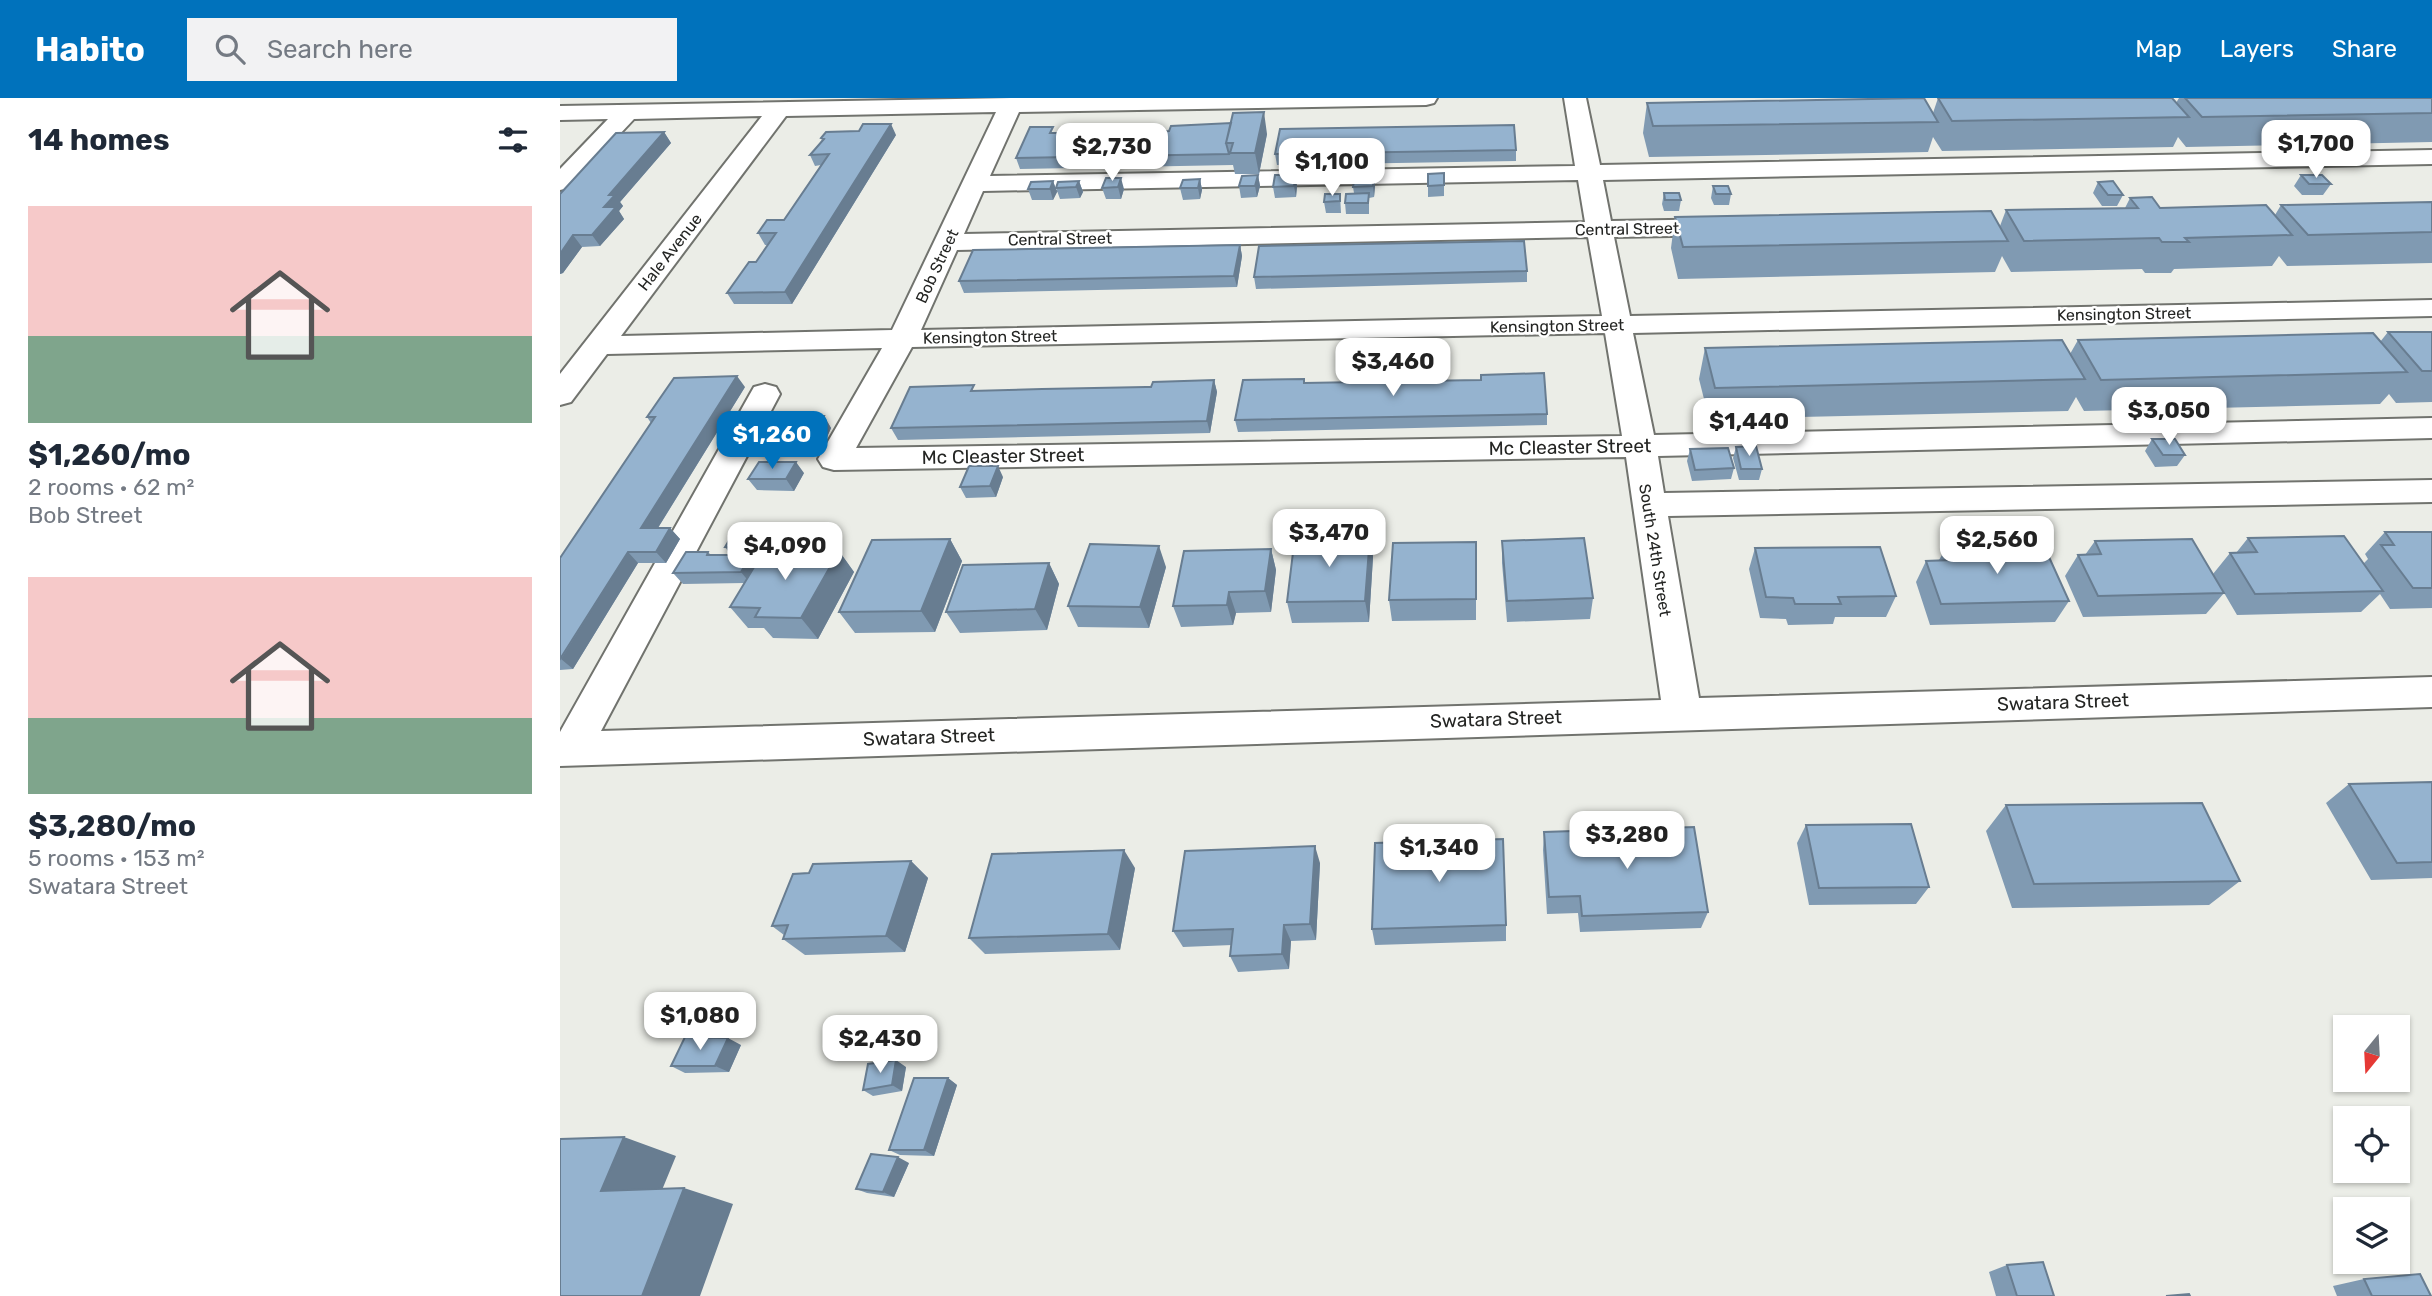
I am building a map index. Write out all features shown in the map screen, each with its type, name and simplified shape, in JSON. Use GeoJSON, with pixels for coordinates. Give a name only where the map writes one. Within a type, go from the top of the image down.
{"type":"FeatureCollection","features":[{"type":"Feature","properties":{"kind":"street"},"geometry":{"type":"LineString","coordinates":[[560,113],[1426,98]]}},
{"type":"Feature","properties":{"kind":"street","name":"South 24th Street"},"geometry":{"type":"LineString","coordinates":[[1575,98],[1640,446],[1682,713]]}},
{"type":"Feature","properties":{"kind":"street","name":"Bob Street"},"geometry":{"type":"LineString","coordinates":[[835,459],[902,339],[1011,105]]}},
{"type":"Feature","properties":{"kind":"street","name":"Hale Avenue"},"geometry":{"type":"LineString","coordinates":[[560,395],[780,109]]}},
{"type":"Feature","properties":{"kind":"street"},"geometry":{"type":"LineString","coordinates":[[560,183],[628,112]]}},
{"type":"Feature","properties":{"kind":"street"},"geometry":{"type":"LineString","coordinates":[[975,184],[2432,157]]}},
{"type":"Feature","properties":{"kind":"street","name":"Central Street"},"geometry":{"type":"LineString","coordinates":[[948,242],[1752,227]]}},
{"type":"Feature","properties":{"kind":"street","name":"Kensington Street"},"geometry":{"type":"LineString","coordinates":[[598,345],[2432,307]]}},
{"type":"Feature","properties":{"kind":"street"},"geometry":{"type":"LineString","coordinates":[[566,748],[765,394]]}},
{"type":"Feature","properties":{"kind":"street","name":"Mc Cleaster Street"},"geometry":{"type":"LineString","coordinates":[[835,459],[1640,446],[2432,428]]}},
{"type":"Feature","properties":{"kind":"street"},"geometry":{"type":"LineString","coordinates":[[1648,505],[2432,491]]}},
{"type":"Feature","properties":{"kind":"street","name":"Swatara Street"},"geometry":{"type":"LineString","coordinates":[[566,748],[2432,692]]}},
{"type":"Feature","properties":{"kind":"building"},"geometry":{"type":"Polygon","coordinates":[[[1924,98],[1938,122],[1653,126],[1647,103],[1924,98]]]}},
{"type":"Feature","properties":{"kind":"building"},"geometry":{"type":"Polygon","coordinates":[[[1938,98],[2172,98],[2189,117],[1952,121],[1938,98]]]}},
{"type":"Feature","properties":{"kind":"building"},"geometry":{"type":"Polygon","coordinates":[[[2185,98],[2432,98],[2432,113],[2202,117],[2185,98]]]}},
{"type":"Feature","properties":{"kind":"building"},"geometry":{"type":"Polygon","coordinates":[[[1264,112],[1255,153],[1230,153],[1233,143],[1226,143],[1233,113],[1264,112]]]}},
{"type":"Feature","properties":{"kind":"building"},"geometry":{"type":"Polygon","coordinates":[[[1231,123],[1226,143],[1229,154],[1016,158],[1030,127],[1053,127],[1050,133],[1088,133],[1089,129],[1125,126],[1147,127],[1146,132],[1156,132],[1169,131],[1171,126],[1231,123]]]}},
{"type":"Feature","properties":{"kind":"building"},"geometry":{"type":"Polygon","coordinates":[[[863,124],[891,124],[785,292],[727,293],[749,262],[756,262],[776,233],[758,233],[767,220],[784,220],[829,154],[810,155],[824,139],[821,138],[826,132],[859,131],[863,124]]]}},
{"type":"Feature","properties":{"kind":"building"},"geometry":{"type":"Polygon","coordinates":[[[1514,125],[1516,150],[1275,154],[1280,129],[1514,125]]]}},
{"type":"Feature","properties":{"kind":"building"},"geometry":{"type":"Polygon","coordinates":[[[664,132],[609,195],[615,195],[604,207],[616,207],[592,235],[573,235],[560,254],[560,194],[616,133],[664,132]]]}},
{"type":"Feature","properties":{"kind":"building"},"geometry":{"type":"Polygon","coordinates":[[[1444,173],[1444,185],[1428,186],[1428,174],[1444,173]]]}},
{"type":"Feature","properties":{"kind":"building"},"geometry":{"type":"Polygon","coordinates":[[[1258,175],[1255,186],[1239,186],[1242,176],[1258,175]]]}},
{"type":"Feature","properties":{"kind":"building"},"geometry":{"type":"Polygon","coordinates":[[[1275,175],[1296,175],[1294,186],[1273,187],[1275,175]]]}},
{"type":"Feature","properties":{"kind":"building"},"geometry":{"type":"Polygon","coordinates":[[[1355,175],[1374,175],[1373,186],[1353,187],[1355,175]]]}},
{"type":"Feature","properties":{"kind":"building"},"geometry":{"type":"Polygon","coordinates":[[[2301,175],[2322,175],[2331,184],[2309,184],[2301,175]]]}},
{"type":"Feature","properties":{"kind":"building"},"geometry":{"type":"Polygon","coordinates":[[[1106,178],[1121,178],[1118,187],[1102,188],[1106,178]]]}},
{"type":"Feature","properties":{"kind":"building"},"geometry":{"type":"Polygon","coordinates":[[[1200,179],[1198,188],[1180,188],[1183,180],[1200,179]]]}},
{"type":"Feature","properties":{"kind":"building"},"geometry":{"type":"Polygon","coordinates":[[[1053,181],[1050,189],[1028,189],[1031,182],[1053,181]]]}},
{"type":"Feature","properties":{"kind":"building"},"geometry":{"type":"Polygon","coordinates":[[[1079,181],[1076,187],[1056,188],[1058,182],[1079,181]]]}},
{"type":"Feature","properties":{"kind":"building"},"geometry":{"type":"Polygon","coordinates":[[[2113,181],[2123,195],[2108,195],[2098,182],[2113,181]]]}},
{"type":"Feature","properties":{"kind":"building"},"geometry":{"type":"Polygon","coordinates":[[[1713,186],[1728,186],[1731,194],[1716,194],[1713,186]]]}},
{"type":"Feature","properties":{"kind":"building"},"geometry":{"type":"Polygon","coordinates":[[[1369,193],[1368,203],[1345,203],[1346,194],[1369,193]]]}},
{"type":"Feature","properties":{"kind":"building"},"geometry":{"type":"Polygon","coordinates":[[[1664,193],[1679,193],[1681,200],[1665,200],[1664,193]]]}},
{"type":"Feature","properties":{"kind":"building"},"geometry":{"type":"Polygon","coordinates":[[[1325,194],[1340,194],[1340,201],[1324,202],[1325,194]]]}},
{"type":"Feature","properties":{"kind":"building"},"geometry":{"type":"Polygon","coordinates":[[[2152,197],[2160,208],[2266,205],[2292,235],[2185,238],[2189,242],[2162,242],[2159,238],[2024,241],[2006,210],[2138,208],[2130,198],[2152,197]]]}},
{"type":"Feature","properties":{"kind":"building"},"geometry":{"type":"Polygon","coordinates":[[[2432,202],[2432,232],[2308,235],[2281,205],[2432,202]]]}},
{"type":"Feature","properties":{"kind":"building"},"geometry":{"type":"Polygon","coordinates":[[[1991,211],[2008,241],[1683,247],[1675,217],[1991,211]]]}},
{"type":"Feature","properties":{"kind":"building"},"geometry":{"type":"Polygon","coordinates":[[[1524,241],[1527,271],[1254,277],[1259,246],[1524,241]]]}},
{"type":"Feature","properties":{"kind":"building"},"geometry":{"type":"Polygon","coordinates":[[[1240,245],[1234,276],[959,281],[973,250],[1240,245]]]}},
{"type":"Feature","properties":{"kind":"building"},"geometry":{"type":"Polygon","coordinates":[[[2388,332],[2432,332],[2432,371],[2422,371],[2388,332]]]}},
{"type":"Feature","properties":{"kind":"building"},"geometry":{"type":"Polygon","coordinates":[[[2373,333],[2407,372],[2101,380],[2078,340],[2373,333]]]}},
{"type":"Feature","properties":{"kind":"building"},"geometry":{"type":"Polygon","coordinates":[[[2062,340],[2085,379],[1715,388],[1705,348],[2062,340]]]}},
{"type":"Feature","properties":{"kind":"building"},"geometry":{"type":"Polygon","coordinates":[[[1544,373],[1547,414],[1235,420],[1243,380],[1304,379],[1304,383],[1481,380],[1481,375],[1544,373]]]}},
{"type":"Feature","properties":{"kind":"building"},"geometry":{"type":"Polygon","coordinates":[[[737,376],[641,528],[670,528],[656,552],[628,552],[560,659],[560,558],[655,417],[647,417],[674,378],[737,376]]]}},
{"type":"Feature","properties":{"kind":"building"},"geometry":{"type":"Polygon","coordinates":[[[1214,380],[1207,421],[891,428],[910,387],[974,385],[971,391],[1151,387],[1153,382],[1214,380]]]}},
{"type":"Feature","properties":{"kind":"building"},"geometry":{"type":"Polygon","coordinates":[[[824,416],[815,435],[771,435],[780,417],[824,416]]]}},
{"type":"Feature","properties":{"kind":"building"},"geometry":{"type":"Polygon","coordinates":[[[2152,439],[2175,439],[2185,455],[2163,455],[2152,439]]]}},
{"type":"Feature","properties":{"kind":"building"},"geometry":{"type":"Polygon","coordinates":[[[1756,446],[1762,469],[1741,469],[1736,447],[1756,446]]]}},
{"type":"Feature","properties":{"kind":"building"},"geometry":{"type":"Polygon","coordinates":[[[1728,448],[1734,468],[1695,470],[1690,449],[1728,448]]]}},
{"type":"Feature","properties":{"kind":"building"},"geometry":{"type":"Polygon","coordinates":[[[759,462],[796,462],[786,479],[748,479],[759,462]]]}},
{"type":"Feature","properties":{"kind":"building"},"geometry":{"type":"Polygon","coordinates":[[[969,466],[998,466],[990,486],[960,487],[969,466]]]}},
{"type":"Feature","properties":{"kind":"building"},"geometry":{"type":"Polygon","coordinates":[[[739,524],[763,525],[749,548],[725,547],[739,524]]]}},
{"type":"Feature","properties":{"kind":"building"},"geometry":{"type":"Polygon","coordinates":[[[2385,532],[2432,532],[2432,588],[2413,588],[2381,545],[2394,545],[2385,532]]]}},
{"type":"Feature","properties":{"kind":"building"},"geometry":{"type":"Polygon","coordinates":[[[1295,536],[1370,536],[1365,601],[1287,602],[1295,536]]]}},
{"type":"Feature","properties":{"kind":"building"},"geometry":{"type":"Polygon","coordinates":[[[2344,536],[2383,591],[2255,594],[2230,553],[2257,552],[2248,538],[2344,536]]]}},
{"type":"Feature","properties":{"kind":"building"},"geometry":{"type":"Polygon","coordinates":[[[1584,538],[1593,598],[1507,601],[1502,541],[1584,538]]]}},
{"type":"Feature","properties":{"kind":"building"},"geometry":{"type":"Polygon","coordinates":[[[950,539],[921,611],[839,612],[872,540],[950,539]]]}},
{"type":"Feature","properties":{"kind":"building"},"geometry":{"type":"Polygon","coordinates":[[[2192,539],[2224,593],[2098,596],[2078,555],[2101,554],[2095,541],[2192,539]]]}},
{"type":"Feature","properties":{"kind":"building"},"geometry":{"type":"Polygon","coordinates":[[[1476,542],[1476,599],[1389,600],[1393,543],[1476,542]]]}},
{"type":"Feature","properties":{"kind":"building"},"geometry":{"type":"Polygon","coordinates":[[[1090,544],[1159,546],[1140,607],[1068,606],[1090,544]]]}},
{"type":"Feature","properties":{"kind":"building"},"geometry":{"type":"Polygon","coordinates":[[[2044,546],[2069,601],[1941,604],[1926,561],[1951,560],[1946,548],[2044,546]]]}},
{"type":"Feature","properties":{"kind":"building"},"geometry":{"type":"Polygon","coordinates":[[[1880,547],[1896,596],[1838,597],[1841,604],[1795,604],[1793,598],[1766,597],[1755,548],[1880,547]]]}},
{"type":"Feature","properties":{"kind":"building"},"geometry":{"type":"Polygon","coordinates":[[[765,549],[839,551],[801,618],[755,617],[760,608],[730,607],[765,549]]]}},
{"type":"Feature","properties":{"kind":"building"},"geometry":{"type":"Polygon","coordinates":[[[1271,549],[1265,591],[1229,592],[1227,605],[1173,606],[1184,551],[1271,549]]]}},
{"type":"Feature","properties":{"kind":"building"},"geometry":{"type":"Polygon","coordinates":[[[686,552],[751,555],[741,572],[673,573],[686,552]]]}},
{"type":"Feature","properties":{"kind":"building"},"geometry":{"type":"Polygon","coordinates":[[[1049,563],[1035,609],[946,612],[963,565],[1049,563]]]}},
{"type":"Feature","properties":{"kind":"building"},"geometry":{"type":"Polygon","coordinates":[[[2432,782],[2432,862],[2397,863],[2349,784],[2432,782]]]}},
{"type":"Feature","properties":{"kind":"building"},"geometry":{"type":"Polygon","coordinates":[[[2202,803],[2240,881],[2034,884],[2006,805],[2202,803]]]}},
{"type":"Feature","properties":{"kind":"building"},"geometry":{"type":"Polygon","coordinates":[[[1911,824],[1929,887],[1819,888],[1806,825],[1911,824]]]}},
{"type":"Feature","properties":{"kind":"building"},"geometry":{"type":"Polygon","coordinates":[[[1694,827],[1708,912],[1582,916],[1580,896],[1549,897],[1544,832],[1694,827]]]}},
{"type":"Feature","properties":{"kind":"building"},"geometry":{"type":"Polygon","coordinates":[[[1503,839],[1506,925],[1372,929],[1375,843],[1503,839]]]}},
{"type":"Feature","properties":{"kind":"building"},"geometry":{"type":"Polygon","coordinates":[[[1315,846],[1310,924],[1284,925],[1282,954],[1230,956],[1233,929],[1173,931],[1185,851],[1315,846]]]}},
{"type":"Feature","properties":{"kind":"building"},"geometry":{"type":"Polygon","coordinates":[[[1124,850],[1108,934],[969,938],[992,854],[1124,850]]]}},
{"type":"Feature","properties":{"kind":"building"},"geometry":{"type":"Polygon","coordinates":[[[911,861],[886,936],[783,939],[788,925],[772,926],[793,874],[809,873],[813,864],[911,861]]]}},
{"type":"Feature","properties":{"kind":"building"},"geometry":{"type":"Polygon","coordinates":[[[685,1037],[728,1038],[715,1066],[671,1066],[685,1037]]]}},
{"type":"Feature","properties":{"kind":"building"},"geometry":{"type":"Polygon","coordinates":[[[896,1060],[892,1085],[863,1090],[868,1064],[896,1060]]]}},
{"type":"Feature","properties":{"kind":"building"},"geometry":{"type":"Polygon","coordinates":[[[914,1078],[948,1078],[924,1150],[889,1150],[914,1078]]]}},
{"type":"Feature","properties":{"kind":"building"},"geometry":{"type":"Polygon","coordinates":[[[624,1137],[601,1191],[684,1188],[642,1296],[560,1296],[560,1139],[624,1137]]]}},
{"type":"Feature","properties":{"kind":"building"},"geometry":{"type":"Polygon","coordinates":[[[871,1154],[898,1157],[883,1192],[856,1189],[871,1154]]]}},
{"type":"Feature","properties":{"kind":"building"},"geometry":{"type":"Polygon","coordinates":[[[2043,1262],[2054,1296],[2017,1296],[2007,1265],[2043,1262]]]}},
{"type":"Feature","properties":{"kind":"building"},"geometry":{"type":"Polygon","coordinates":[[[2420,1274],[2431,1296],[2372,1296],[2364,1279],[2420,1274]]]}}]}
